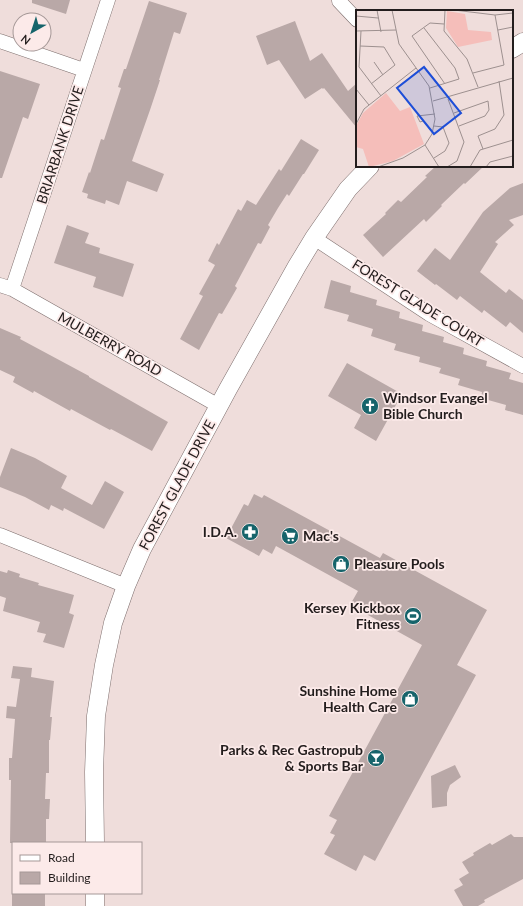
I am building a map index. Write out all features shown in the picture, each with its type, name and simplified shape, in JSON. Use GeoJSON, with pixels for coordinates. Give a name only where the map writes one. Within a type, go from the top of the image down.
{"type":"FeatureCollection","features":[{"type":"Feature","properties":{"kind":"street","name":"BRIARBANK DRIVE"},"geometry":{"type":"LineString","coordinates":[[6,287],[108,0]]}},
{"type":"Feature","properties":{"kind":"street"},"geometry":{"type":"LineString","coordinates":[[339,0],[339,2],[356,19]]}},
{"type":"Feature","properties":{"kind":"street"},"geometry":{"type":"LineString","coordinates":[[0,41],[84,70]]}},
{"type":"Feature","properties":{"kind":"street"},"geometry":{"type":"LineString","coordinates":[[513,48],[523,42]]}},
{"type":"Feature","properties":{"kind":"street","name":"FOREST GLADE DRIVE"},"geometry":{"type":"LineString","coordinates":[[95,842],[94,772],[96,716],[104,665],[113,624],[126,586],[142,548],[293,273],[314,238],[348,189],[369,167]]}},
{"type":"Feature","properties":{"kind":"street","name":"FOREST GLADE COURT"},"geometry":{"type":"LineString","coordinates":[[314,238],[429,314],[523,366]]}},
{"type":"Feature","properties":{"kind":"street","name":"MULBERRY ROAD"},"geometry":{"type":"LineString","coordinates":[[6,287],[219,406]]}},
{"type":"Feature","properties":{"kind":"street"},"geometry":{"type":"LineString","coordinates":[[0,535],[126,586]]}},
{"type":"Feature","properties":{"kind":"street"},"geometry":{"type":"LineString","coordinates":[[95,894],[95,906]]}},
{"type":"Feature","properties":{"kind":"building"},"geometry":{"type":"Polygon","coordinates":[[[32,0],[70,0],[66,14],[32,3],[32,0]]]}},
{"type":"Feature","properties":{"kind":"building"},"geometry":{"type":"Polygon","coordinates":[[[149,1],[187,13],[180,34],[174,32],[160,80],[132,161],[164,174],[157,192],[127,181],[119,205],[106,200],[105,204],[87,198],[88,194],[82,192],[101,139],[104,140],[121,88],[118,87],[124,69],[126,69],[149,1]]]}},
{"type":"Feature","properties":{"kind":"building"},"geometry":{"type":"Polygon","coordinates":[[[295,21],[310,61],[322,53],[348,91],[356,84],[356,127],[324,88],[305,99],[279,60],[267,65],[256,36],[295,21]]]}},
{"type":"Feature","properties":{"kind":"building"},"geometry":{"type":"Polygon","coordinates":[[[0,71],[40,84],[28,119],[23,117],[2,178],[0,178],[0,71]]]}},
{"type":"Feature","properties":{"kind":"building"},"geometry":{"type":"Polygon","coordinates":[[[301,139],[319,150],[289,196],[287,194],[278,208],[268,225],[270,227],[261,244],[258,243],[235,286],[237,288],[222,314],[219,313],[199,350],[180,339],[203,296],[199,294],[215,265],[208,261],[217,243],[219,245],[238,209],[241,211],[247,200],[256,205],[279,169],[281,171],[301,139]]]}},
{"type":"Feature","properties":{"kind":"building"},"geometry":{"type":"Polygon","coordinates":[[[435,167],[483,167],[441,205],[442,206],[426,222],[424,219],[383,257],[363,235],[386,214],[385,213],[398,200],[401,202],[427,177],[425,176],[435,167]]]}},
{"type":"Feature","properties":{"kind":"building"},"geometry":{"type":"Polygon","coordinates":[[[523,183],[523,215],[509,220],[514,225],[495,242],[498,244],[480,272],[506,293],[509,289],[523,300],[523,333],[510,322],[506,327],[484,310],[482,313],[460,296],[457,300],[417,271],[435,248],[450,260],[483,212],[510,188],[523,183]]]}},
{"type":"Feature","properties":{"kind":"building"},"geometry":{"type":"Polygon","coordinates":[[[67,225],[89,233],[85,243],[100,248],[99,253],[134,264],[123,297],[93,287],[96,277],[54,263],[67,225]]]}},
{"type":"Feature","properties":{"kind":"building"},"geometry":{"type":"Polygon","coordinates":[[[331,280],[351,286],[350,292],[377,300],[376,305],[400,312],[399,318],[423,325],[422,331],[444,337],[443,342],[464,348],[463,354],[487,361],[486,366],[511,373],[509,379],[523,383],[523,415],[505,410],[506,405],[481,398],[482,392],[458,385],[460,379],[439,373],[441,368],[419,362],[420,357],[394,350],[396,344],[371,336],[373,329],[347,321],[349,315],[324,308],[331,280]]]}},
{"type":"Feature","properties":{"kind":"building"},"geometry":{"type":"Polygon","coordinates":[[[0,328],[21,337],[20,339],[89,376],[168,422],[152,451],[71,409],[70,411],[34,391],[33,393],[13,382],[15,377],[0,370],[0,328]]]}},
{"type":"Feature","properties":{"kind":"building","name":"Windsor Evangel Bible Church"},"geometry":{"type":"Polygon","coordinates":[[[347,363],[402,394],[376,441],[354,428],[361,415],[328,396],[347,363]]]}},
{"type":"Feature","properties":{"kind":"building"},"geometry":{"type":"Polygon","coordinates":[[[11,448],[35,458],[67,476],[61,488],[92,505],[105,481],[124,492],[104,529],[64,508],[63,511],[51,505],[49,510],[25,497],[0,487],[0,477],[11,448]]]}},
{"type":"Feature","properties":{"kind":"building"},"geometry":{"type":"Polygon","coordinates":[[[254,494],[262,498],[264,495],[380,558],[383,553],[487,610],[457,665],[476,675],[375,861],[364,855],[356,871],[324,854],[335,835],[330,833],[337,820],[329,816],[422,645],[350,605],[358,591],[276,546],[272,554],[263,549],[259,556],[226,538],[244,504],[248,506],[254,494]]]}},
{"type":"Feature","properties":{"kind":"building"},"geometry":{"type":"Polygon","coordinates":[[[8,570],[20,574],[19,577],[39,583],[38,585],[74,595],[69,613],[74,615],[64,648],[43,642],[46,634],[37,632],[40,622],[3,611],[6,598],[0,596],[0,571],[7,573],[8,570]]]}},
{"type":"Feature","properties":{"kind":"building"},"geometry":{"type":"Polygon","coordinates":[[[13,666],[32,668],[31,677],[54,681],[50,717],[52,717],[49,740],[49,773],[46,773],[45,799],[50,799],[49,819],[46,819],[46,842],[10,843],[11,780],[9,780],[9,758],[12,758],[15,719],[6,718],[7,706],[16,707],[20,679],[11,678],[13,666]]]}},
{"type":"Feature","properties":{"kind":"building"},"geometry":{"type":"Polygon","coordinates":[[[455,765],[461,777],[450,785],[447,793],[447,806],[432,808],[431,776],[455,765]]]}},
{"type":"Feature","properties":{"kind":"building"},"geometry":{"type":"Polygon","coordinates":[[[511,834],[514,837],[523,837],[523,879],[484,900],[485,902],[478,906],[463,906],[454,890],[463,885],[459,879],[469,873],[462,862],[474,855],[473,853],[490,843],[492,845],[511,834]]]}},
{"type":"Feature","properties":{"kind":"building"},"geometry":{"type":"Polygon","coordinates":[[[12,894],[45,894],[45,906],[12,906],[12,894]]]}},
{"type":"Feature","properties":{"kind":"place","name":"Windsor Evangel Bible Church"},"geometry":{"type":"Point","coordinates":[370,406]}},
{"type":"Feature","properties":{"kind":"place","name":"I.D.A."},"geometry":{"type":"Point","coordinates":[250,532]}},
{"type":"Feature","properties":{"kind":"place","name":"Mac's"},"geometry":{"type":"Point","coordinates":[290,536]}},
{"type":"Feature","properties":{"kind":"place","name":"Pleasure Pools"},"geometry":{"type":"Point","coordinates":[341,564]}},
{"type":"Feature","properties":{"kind":"place","name":"Kersey Kickbox Fitness"},"geometry":{"type":"Point","coordinates":[413,616]}},
{"type":"Feature","properties":{"kind":"place","name":"Sunshine Home Health Care"},"geometry":{"type":"Point","coordinates":[410,699]}},
{"type":"Feature","properties":{"kind":"place","name":"Parks & Rec Gastropub & Sports Bar"},"geometry":{"type":"Point","coordinates":[376,758]}}]}
